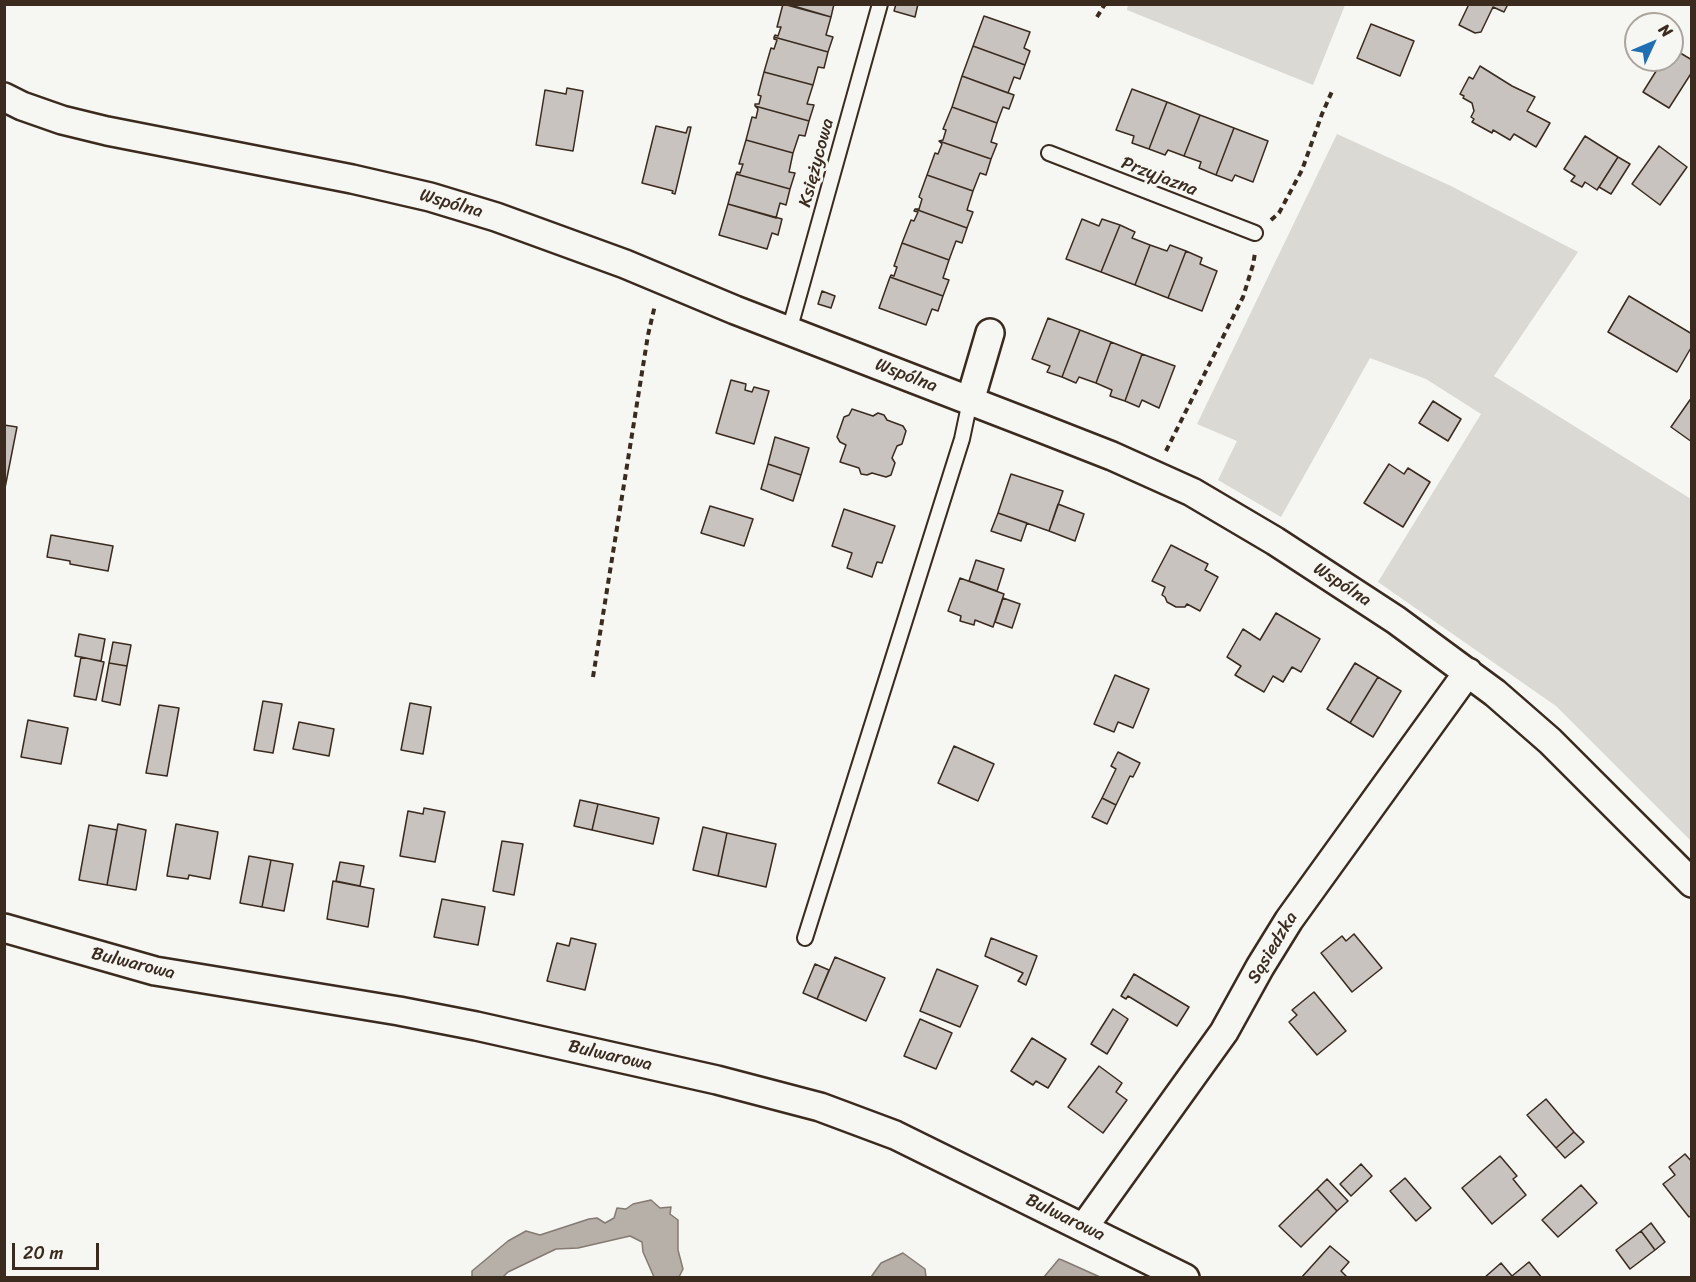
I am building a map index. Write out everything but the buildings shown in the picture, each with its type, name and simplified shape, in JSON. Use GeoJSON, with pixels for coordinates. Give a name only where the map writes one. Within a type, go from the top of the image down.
{"type":"FeatureCollection","features":[{"type":"Feature","properties":{"kind":"street","name":"Wspólna"},"geometry":{"type":"LineString","coordinates":[[4,97],[62,120],[430,197],[542,233],[1156,475],[1192,492],[1275,541],[1396,620],[1468,672],[1543,735],[1692,883]]}},
{"type":"Feature","properties":{"kind":"street"},"geometry":{"type":"LineString","coordinates":[[970,401],[990,333]]}},
{"type":"Feature","properties":{"kind":"street","name":"Sąsiedzka"},"geometry":{"type":"LineString","coordinates":[[1083,1227],[1224,1032],[1289,920],[1468,672]]}},
{"type":"Feature","properties":{"kind":"street","name":"Bulwarowa"},"geometry":{"type":"LineString","coordinates":[[4,928],[155,971],[465,1024],[717,1080],[820,1107],[895,1135],[1185,1278]]}},
{"type":"Feature","properties":{"kind":"lane","name":"Księżycowa"},"geometry":{"type":"LineString","coordinates":[[789,331],[880,4]]}},
{"type":"Feature","properties":{"kind":"lane","name":"Przyjazna"},"geometry":{"type":"LineString","coordinates":[[1049,153],[1255,233]]}},
{"type":"Feature","properties":{"kind":"lane"},"geometry":{"type":"LineString","coordinates":[[805,938],[962,439],[970,401]]}},
{"type":"Feature","properties":{"kind":"path"},"geometry":{"type":"LineString","coordinates":[[1097,17],[1105,4]]}},
{"type":"Feature","properties":{"kind":"path"},"geometry":{"type":"LineString","coordinates":[[1156,475],[1168,446],[1243,297],[1253,265],[1255,233],[1279,213],[1302,170],[1333,89]]}},
{"type":"Feature","properties":{"kind":"path"},"geometry":{"type":"LineString","coordinates":[[593,677],[648,334],[661,279]]}},
{"type":"Feature","properties":{"kind":"shaded area"},"geometry":{"type":"Polygon","coordinates":[[[1128,4],[1345,5],[1313,85],[1127,10],[1128,4]]]}},
{"type":"Feature","properties":{"kind":"shaded area"},"geometry":{"type":"Polygon","coordinates":[[[1337,134],[1451,186],[1578,252],[1494,376],[1691,499],[1691,841],[1556,706],[1378,582],[1481,414],[1426,379],[1370,358],[1281,517],[1218,480],[1237,441],[1197,424],[1337,134]]]}},
{"type":"Feature","properties":{"kind":"shaded area"},"geometry":{"type":"Polygon","coordinates":[[[651,1200],[660,1208],[671,1207],[670,1214],[678,1220],[678,1250],[683,1269],[679,1277],[654,1277],[643,1252],[642,1242],[630,1236],[578,1248],[556,1249],[508,1272],[503,1277],[472,1277],[472,1271],[508,1241],[526,1231],[540,1235],[597,1218],[605,1223],[614,1218],[617,1208],[626,1209],[633,1204],[651,1200]]]}},
{"type":"Feature","properties":{"kind":"shaded area"},"geometry":{"type":"Polygon","coordinates":[[[903,1253],[925,1269],[926,1277],[871,1277],[881,1263],[903,1253]]]}},
{"type":"Feature","properties":{"kind":"shaded area"},"geometry":{"type":"Polygon","coordinates":[[[1059,1259],[1062,1260],[1100,1277],[1044,1277],[1059,1259]]]}}]}
